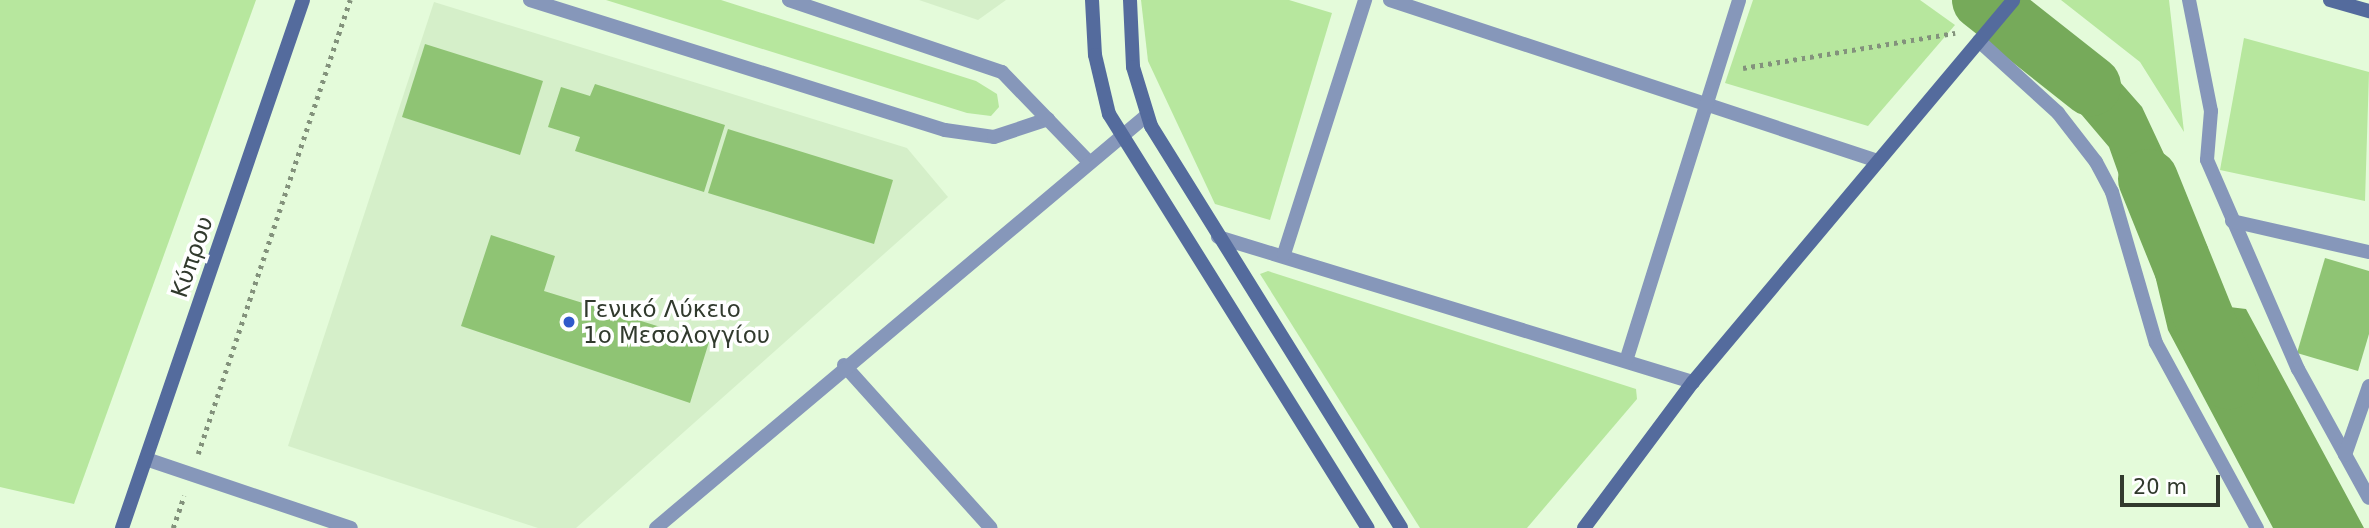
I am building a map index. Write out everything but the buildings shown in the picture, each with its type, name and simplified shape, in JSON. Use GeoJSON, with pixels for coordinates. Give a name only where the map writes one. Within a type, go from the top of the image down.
{"type":"FeatureCollection","features":[{"type":"Feature","properties":{"kind":"main road","name":"Κύπρου"},"geometry":{"type":"LineString","coordinates":[[122,528],[303,0]]}},
{"type":"Feature","properties":{"kind":"main road"},"geometry":{"type":"LineString","coordinates":[[1092,0],[1100,83],[1121,136],[1368,528]]}},
{"type":"Feature","properties":{"kind":"main road"},"geometry":{"type":"LineString","coordinates":[[1130,0],[1133,67],[1146,116],[1218,237],[1401,528]]}},
{"type":"Feature","properties":{"kind":"main road"},"geometry":{"type":"LineString","coordinates":[[1584,528],[1693,382],[2014,0]]}},
{"type":"Feature","properties":{"kind":"main road"},"geometry":{"type":"LineString","coordinates":[[2330,0],[2369,11]]}},
{"type":"Feature","properties":{"kind":"street"},"geometry":{"type":"LineString","coordinates":[[530,0],[944,130],[994,137],[1048,119]]}},
{"type":"Feature","properties":{"kind":"street"},"geometry":{"type":"LineString","coordinates":[[789,0],[995,69],[1018,82],[1088,161]]}},
{"type":"Feature","properties":{"kind":"street"},"geometry":{"type":"LineString","coordinates":[[1284,254],[1365,0]]}},
{"type":"Feature","properties":{"kind":"street"},"geometry":{"type":"LineString","coordinates":[[1390,0],[1878,161]]}},
{"type":"Feature","properties":{"kind":"street"},"geometry":{"type":"LineString","coordinates":[[1626,361],[1739,0]]}},
{"type":"Feature","properties":{"kind":"street"},"geometry":{"type":"LineString","coordinates":[[2189,0],[2211,111],[2207,160],[2298,369],[2369,498]]}},
{"type":"Feature","properties":{"kind":"street"},"geometry":{"type":"LineString","coordinates":[[1979,41],[2058,113],[2096,162],[2112,192],[2156,343],[2257,528]]}},
{"type":"Feature","properties":{"kind":"street"},"geometry":{"type":"LineString","coordinates":[[656,528],[844,365],[1088,161],[1146,116]]}},
{"type":"Feature","properties":{"kind":"street"},"geometry":{"type":"LineString","coordinates":[[2232,221],[2369,252]]}},
{"type":"Feature","properties":{"kind":"street"},"geometry":{"type":"LineString","coordinates":[[1218,237],[1284,254],[1693,382]]}},
{"type":"Feature","properties":{"kind":"street"},"geometry":{"type":"LineString","coordinates":[[844,365],[990,528]]}},
{"type":"Feature","properties":{"kind":"street"},"geometry":{"type":"LineString","coordinates":[[2345,455],[2369,386]]}},
{"type":"Feature","properties":{"kind":"street"},"geometry":{"type":"LineString","coordinates":[[146,459],[351,528]]}},
{"type":"Feature","properties":{"kind":"path"},"geometry":{"type":"LineString","coordinates":[[173,528],[350,0]]}},
{"type":"Feature","properties":{"kind":"path"},"geometry":{"type":"LineString","coordinates":[[1715,73],[1950,32],[1979,41]]}},
{"type":"Feature","properties":{"kind":"shaded area"},"geometry":{"type":"Polygon","coordinates":[[[0,0],[256,0],[74,504],[0,487],[0,0]]]}},
{"type":"Feature","properties":{"kind":"shaded area"},"geometry":{"type":"Polygon","coordinates":[[[606,0],[721,0],[976,81],[997,94],[999,107],[991,116],[967,113],[606,0]]]}},
{"type":"Feature","properties":{"kind":"shaded area"},"geometry":{"type":"Polygon","coordinates":[[[919,0],[1006,0],[978,20],[919,0]]]}},
{"type":"Feature","properties":{"kind":"shaded area"},"geometry":{"type":"Polygon","coordinates":[[[1141,0],[1289,0],[1332,13],[1270,220],[1215,204],[1148,61],[1141,0]]]}},
{"type":"Feature","properties":{"kind":"shaded area"},"geometry":{"type":"Polygon","coordinates":[[[1753,0],[1920,0],[1955,25],[1868,126],[1725,83],[1753,0]]]}},
{"type":"Feature","properties":{"kind":"shaded area"},"geometry":{"type":"Polygon","coordinates":[[[2061,0],[2169,0],[2184,132],[2140,62],[2061,0]]]}},
{"type":"Feature","properties":{"kind":"shaded area","name":"Γενικό Λύκειο 1ο Μεσολογγίου"},"geometry":{"type":"Polygon","coordinates":[[[434,2],[907,148],[948,197],[576,528],[538,528],[288,446],[434,2]]]}},
{"type":"Feature","properties":{"kind":"shaded area"},"geometry":{"type":"Polygon","coordinates":[[[2041,17],[2090,48],[2142,107],[2208,248],[2196,250],[2194,277],[2213,277],[2216,295],[2188,297],[2184,253],[2154,264],[2147,254],[2109,147],[2020,42],[2041,17]]]}},
{"type":"Feature","properties":{"kind":"shaded area"},"geometry":{"type":"Polygon","coordinates":[[[2244,38],[2369,72],[2365,201],[2220,170],[2244,38]]]}},
{"type":"Feature","properties":{"kind":"shaded area"},"geometry":{"type":"Polygon","coordinates":[[[1268,271],[1636,389],[1637,399],[1527,528],[1420,528],[1260,274],[1268,271]]]}},
{"type":"Feature","properties":{"kind":"shaded area"},"geometry":{"type":"Polygon","coordinates":[[[2154,271],[2171,273],[2179,301],[2246,309],[2364,528],[2273,528],[2168,330],[2154,271]]]}},
{"type":"Feature","properties":{"kind":"waterway"},"geometry":{"type":"LineString","coordinates":[[1982,0],[2091,86]]}},
{"type":"Feature","properties":{"kind":"waterway"},"geometry":{"type":"LineString","coordinates":[[2148,179],[2229,379]]}},
{"type":"Feature","properties":{"kind":"place","name":"Γενικό Λύκειο 1ο Μεσολογγίου"},"geometry":{"type":"Point","coordinates":[569,322]}}]}
